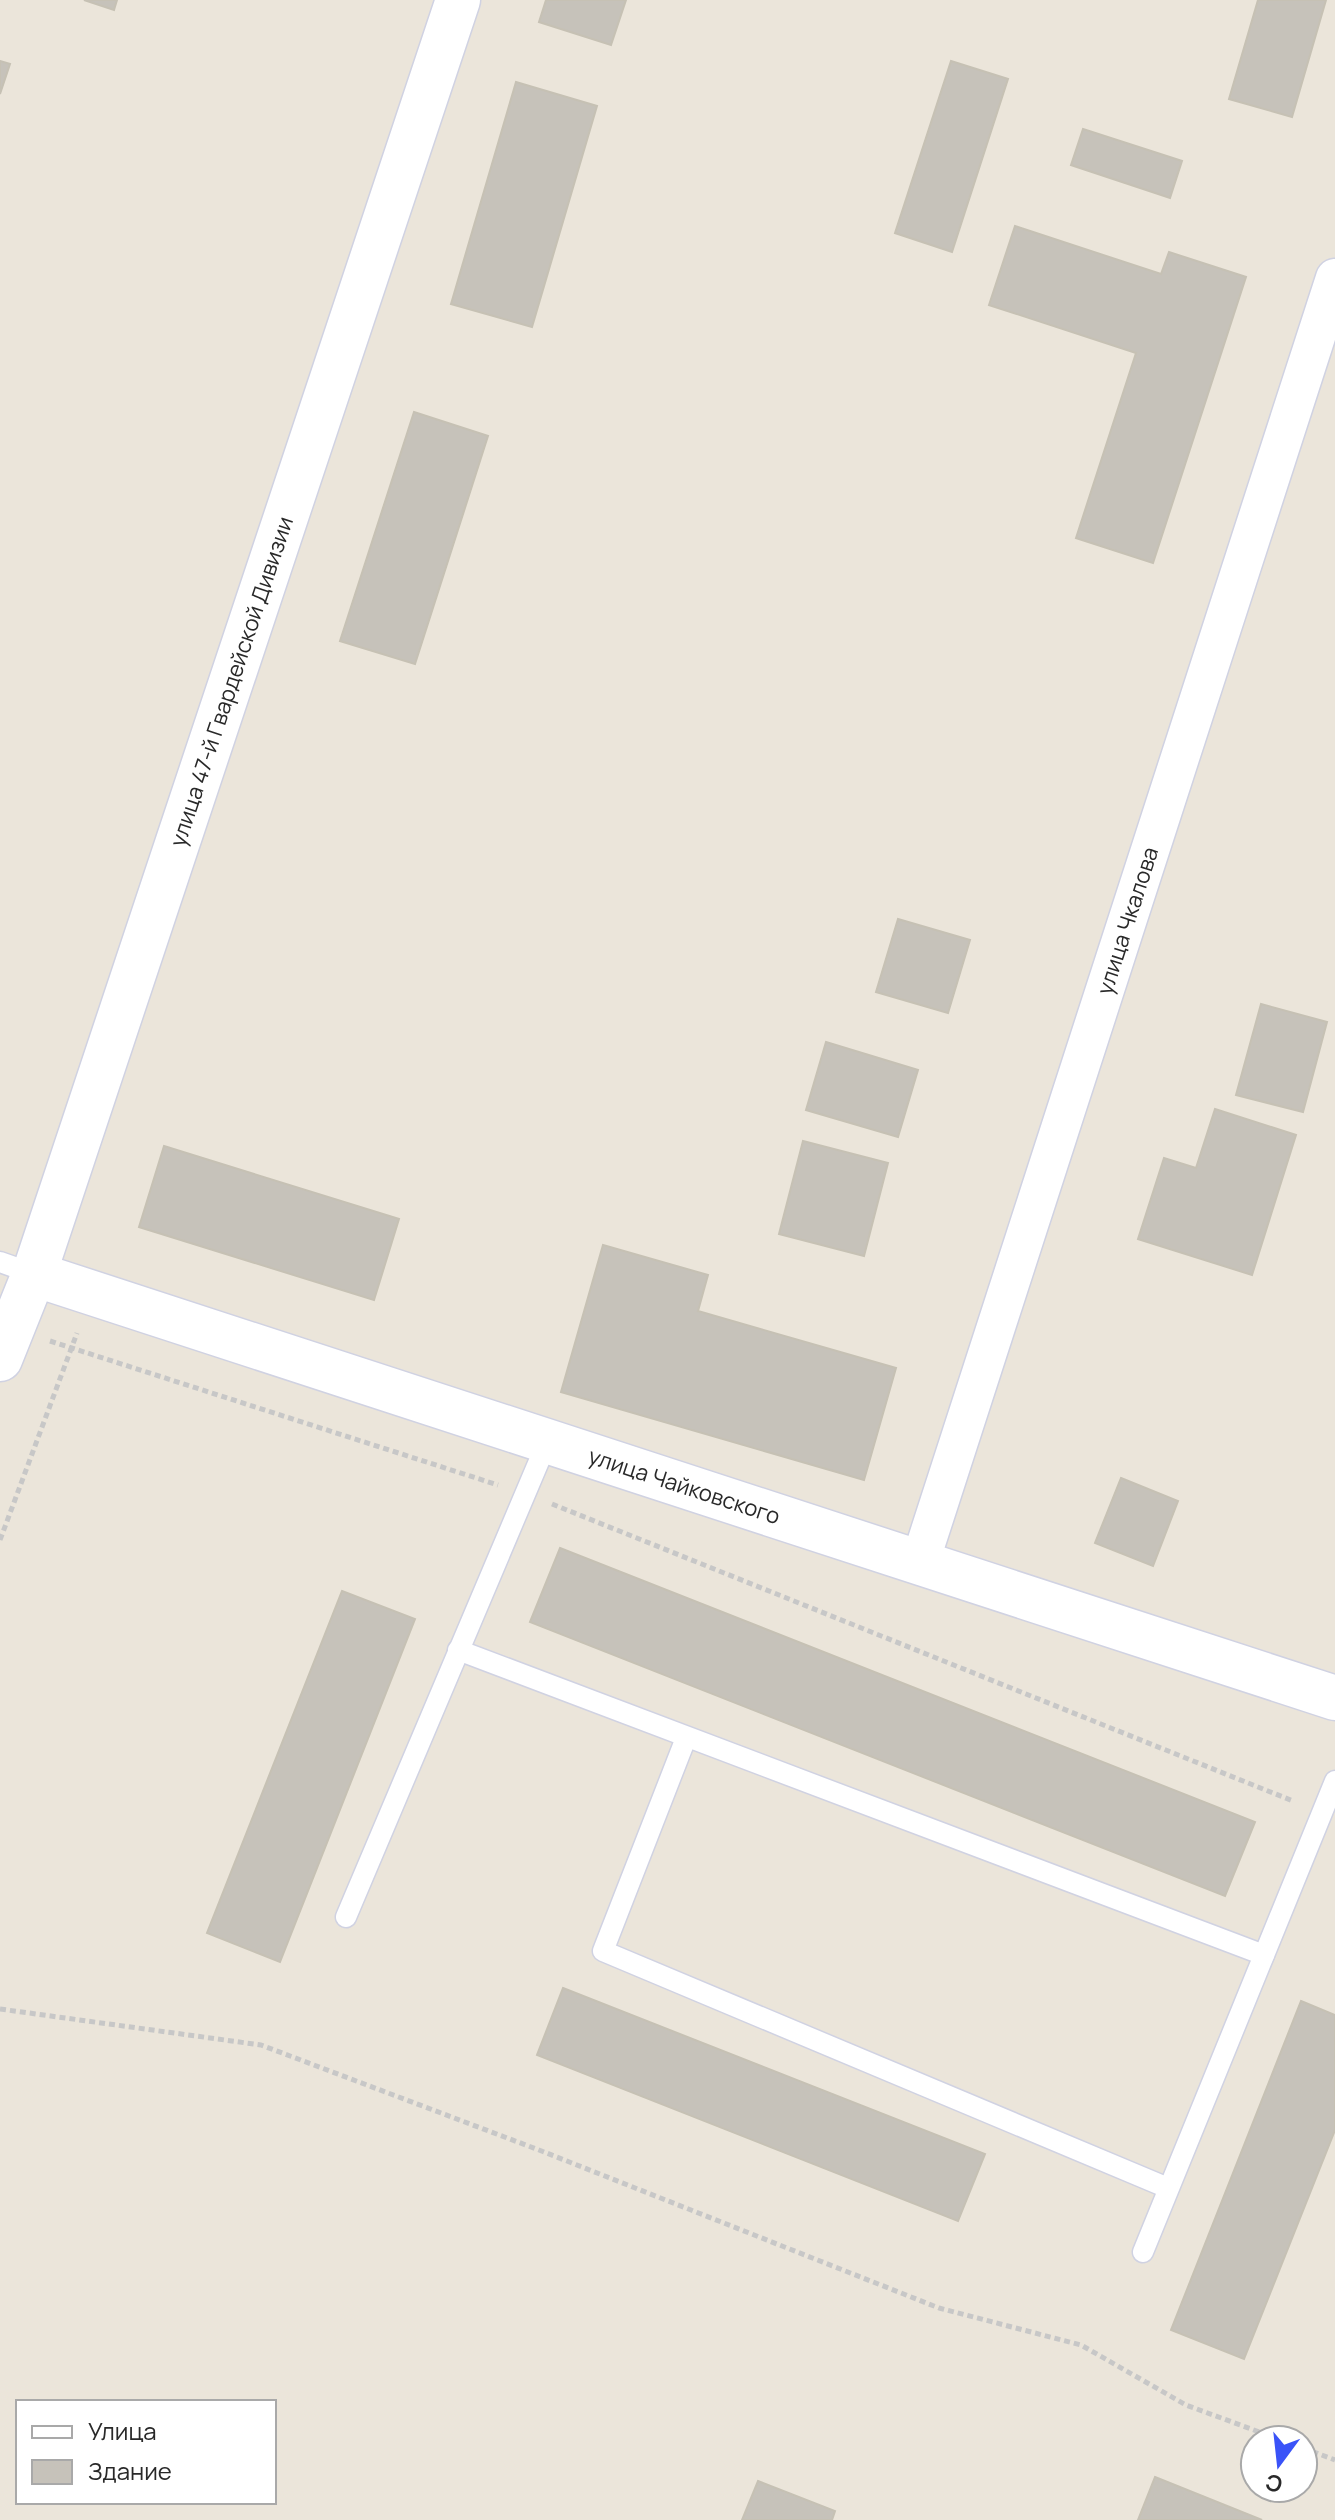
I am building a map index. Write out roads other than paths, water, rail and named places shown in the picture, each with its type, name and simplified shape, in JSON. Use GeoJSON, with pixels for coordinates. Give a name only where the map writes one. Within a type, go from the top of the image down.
{"type":"FeatureCollection","features":[{"type":"Feature","properties":{"kind":"street","name":"улица 47-й Гвардейской Дивизии"},"geometry":{"type":"LineString","coordinates":[[6,1345],[17,1268],[458,0]]}},
{"type":"Feature","properties":{"kind":"street","name":"улица Чкалова"},"geometry":{"type":"LineString","coordinates":[[920,1562],[1335,278]]}},
{"type":"Feature","properties":{"kind":"street","name":"улица Чайковского"},"geometry":{"type":"LineString","coordinates":[[17,1268],[1335,1698]]}},
{"type":"Feature","properties":{"kind":"lane"},"geometry":{"type":"LineString","coordinates":[[346,1917],[548,1440]]}},
{"type":"Feature","properties":{"kind":"lane"},"geometry":{"type":"LineString","coordinates":[[458,1650],[1264,1955]]}},
{"type":"Feature","properties":{"kind":"lane"},"geometry":{"type":"LineString","coordinates":[[686,1738],[603,1951],[1168,2188]]}},
{"type":"Feature","properties":{"kind":"lane"},"geometry":{"type":"LineString","coordinates":[[1143,2252],[1335,1781]]}}]}
